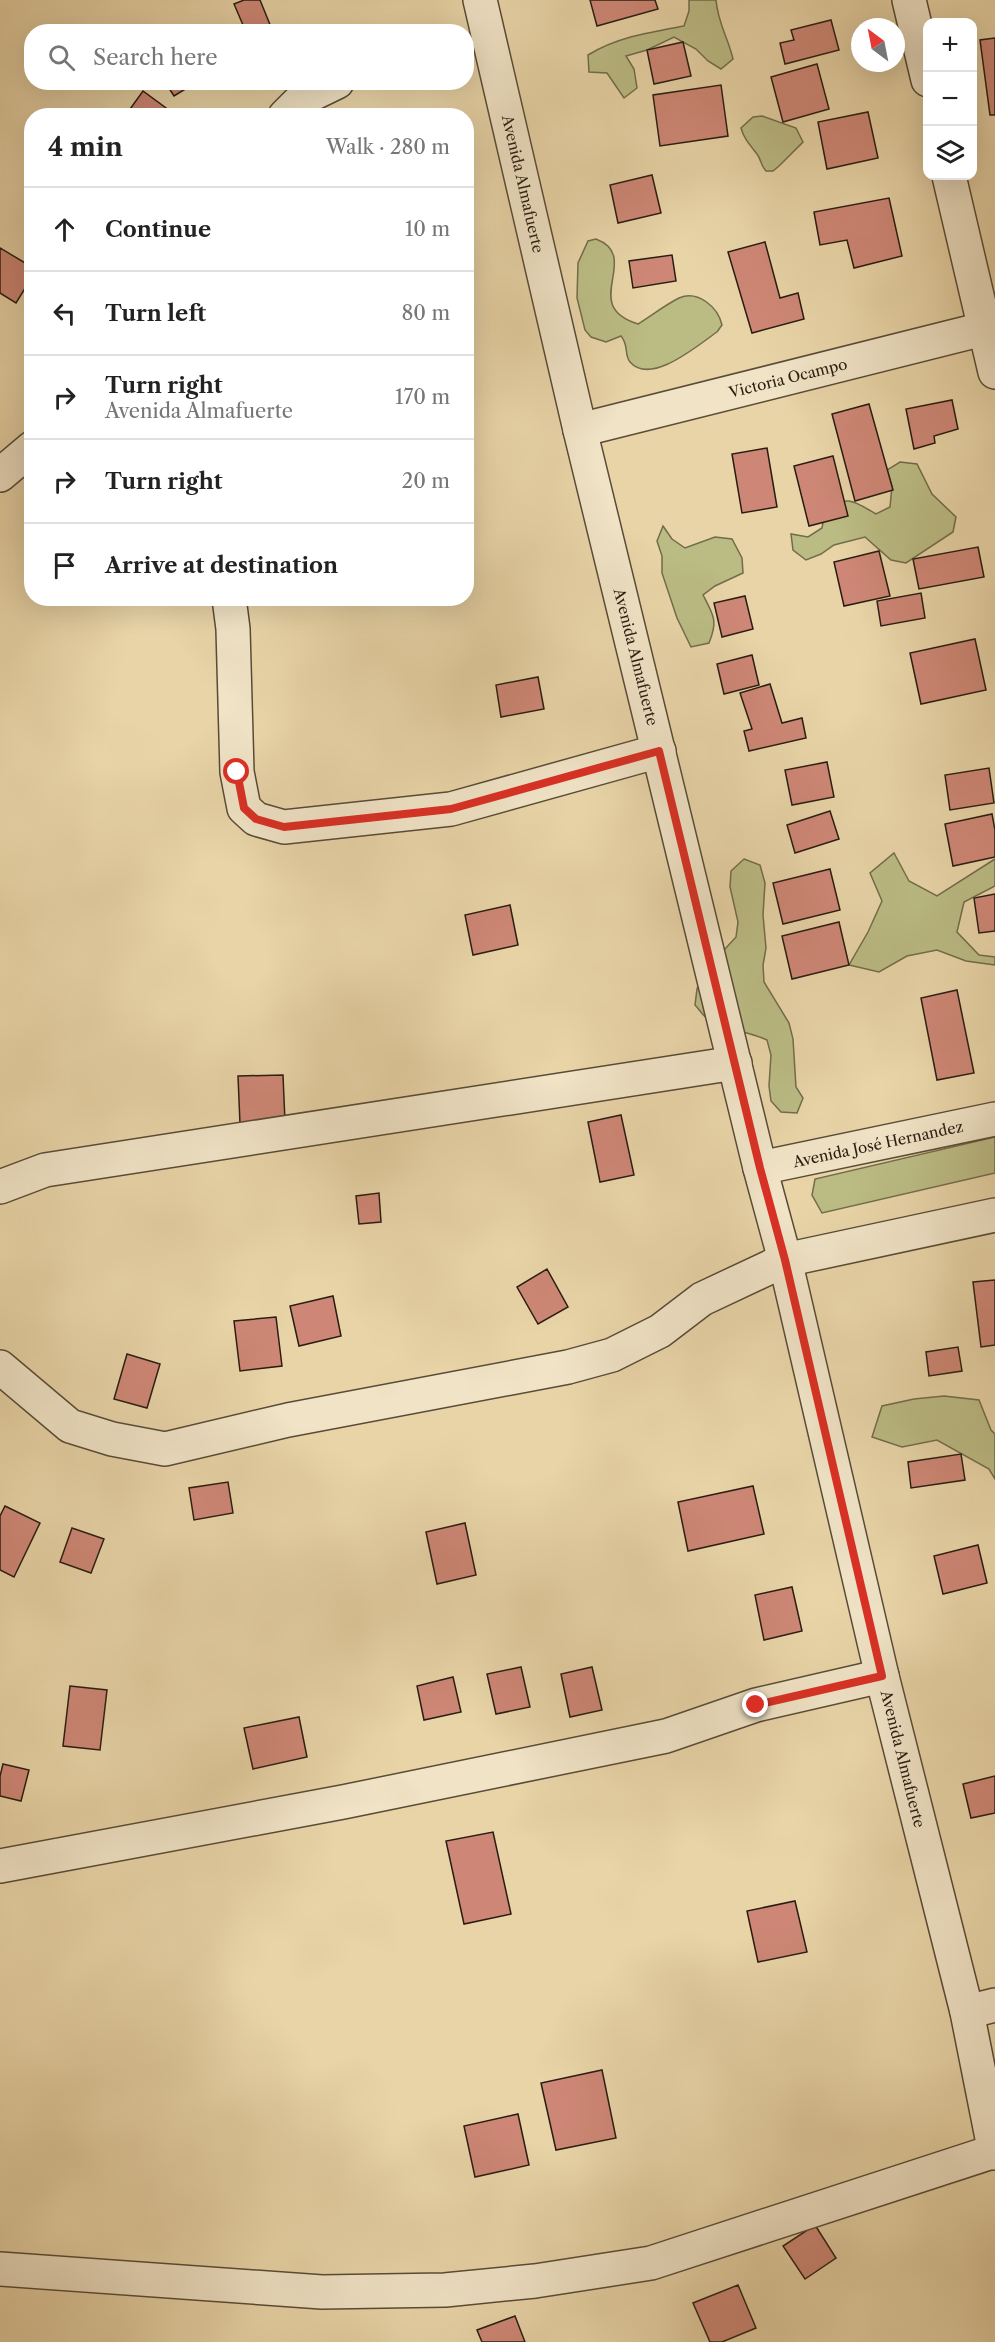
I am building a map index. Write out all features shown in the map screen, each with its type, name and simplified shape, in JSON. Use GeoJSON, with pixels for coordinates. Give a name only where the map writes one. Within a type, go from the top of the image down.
{"type":"FeatureCollection","features":[{"type":"Feature","properties":{"kind":"street"},"geometry":{"type":"LineString","coordinates":[[909,0],[925,72]]}},
{"type":"Feature","properties":{"kind":"street","name":"Avenida Almafuerte"},"geometry":{"type":"LineString","coordinates":[[478,22],[760,1168],[785,1260],[882,1676],[981,2008],[995,2152]]}},
{"type":"Feature","properties":{"kind":"street"},"geometry":{"type":"LineString","coordinates":[[293,108],[302,99],[321,90]]}},
{"type":"Feature","properties":{"kind":"street"},"geometry":{"type":"LineString","coordinates":[[950,180],[990,328],[995,372]]}},
{"type":"Feature","properties":{"kind":"street","name":"Victoria Ocampo"},"geometry":{"type":"LineString","coordinates":[[580,430],[990,328]]}},
{"type":"Feature","properties":{"kind":"street"},"geometry":{"type":"LineString","coordinates":[[0,475],[24,454]]}},
{"type":"Feature","properties":{"kind":"street"},"geometry":{"type":"LineString","coordinates":[[230,606],[233,629],[237,772],[244,808],[256,819],[284,827],[451,809],[659,751]]}},
{"type":"Feature","properties":{"kind":"street"},"geometry":{"type":"LineString","coordinates":[[0,1187],[45,1170],[735,1063]]}},
{"type":"Feature","properties":{"kind":"street","name":"Avenida José Hernandez"},"geometry":{"type":"LineString","coordinates":[[760,1168],[995,1119]]}},
{"type":"Feature","properties":{"kind":"street"},"geometry":{"type":"LineString","coordinates":[[0,1367],[70,1426],[112,1439],[165,1449],[288,1420],[568,1367],[612,1355],[660,1330],[702,1299],[785,1260],[995,1215]]}},
{"type":"Feature","properties":{"kind":"street"},"geometry":{"type":"LineString","coordinates":[[0,1866],[343,1802],[666,1736],[756,1705],[882,1676]]}},
{"type":"Feature","properties":{"kind":"street"},"geometry":{"type":"LineString","coordinates":[[0,2269],[322,2292],[445,2290],[535,2281],[651,2263],[995,2152]]}},
{"type":"Feature","properties":{"kind":"green space"},"geometry":{"type":"Polygon","coordinates":[[[689,0],[716,0],[733,59],[721,69],[708,61],[696,49],[674,37],[647,50],[626,56],[634,69],[637,88],[624,98],[607,73],[589,72],[588,55],[599,49],[634,36],[684,26],[689,11],[689,0]]]}},
{"type":"Feature","properties":{"kind":"green space"},"geometry":{"type":"Polygon","coordinates":[[[762,116],[796,128],[803,142],[773,171],[764,169],[741,128],[753,117],[762,116]]]}},
{"type":"Feature","properties":{"kind":"green space"},"geometry":{"type":"Polygon","coordinates":[[[596,239],[609,247],[614,257],[611,294],[613,306],[621,316],[638,324],[679,298],[693,296],[712,306],[720,318],[722,325],[717,332],[687,354],[650,369],[639,368],[630,362],[621,336],[606,342],[591,337],[585,330],[577,298],[578,263],[588,241],[596,239]]]}},
{"type":"Feature","properties":{"kind":"green space"},"geometry":{"type":"Polygon","coordinates":[[[900,462],[917,464],[932,494],[956,517],[953,532],[906,563],[891,560],[865,537],[834,545],[806,560],[793,550],[791,534],[808,537],[822,528],[825,511],[839,502],[850,501],[876,514],[890,507],[892,486],[887,470],[900,462]]]}},
{"type":"Feature","properties":{"kind":"green space"},"geometry":{"type":"Polygon","coordinates":[[[663,526],[672,539],[685,548],[715,537],[732,539],[742,558],[743,573],[715,586],[703,595],[714,619],[709,643],[691,647],[677,618],[662,573],[662,556],[657,541],[663,526]]]}},
{"type":"Feature","properties":{"kind":"green space"},"geometry":{"type":"Polygon","coordinates":[[[894,853],[909,881],[937,896],[995,859],[995,886],[964,902],[957,932],[979,955],[995,957],[995,965],[966,961],[937,950],[907,956],[879,972],[849,965],[882,901],[870,873],[894,853]]]}},
{"type":"Feature","properties":{"kind":"green space"},"geometry":{"type":"Polygon","coordinates":[[[744,859],[760,865],[765,883],[764,982],[789,1023],[793,1039],[796,1087],[803,1098],[797,1113],[781,1112],[771,1101],[769,1086],[771,1055],[767,1040],[715,1023],[706,1018],[695,1005],[697,989],[703,973],[736,937],[738,922],[730,887],[731,871],[744,859]]]}},
{"type":"Feature","properties":{"kind":"green space"},"geometry":{"type":"Polygon","coordinates":[[[995,1137],[995,1173],[822,1213],[812,1195],[815,1179],[995,1137]]]}},
{"type":"Feature","properties":{"kind":"green space"},"geometry":{"type":"Polygon","coordinates":[[[944,1396],[979,1400],[991,1430],[995,1434],[995,1479],[989,1469],[937,1440],[902,1447],[872,1437],[882,1406],[914,1399],[944,1396]]]}},
{"type":"Feature","properties":{"kind":"building"},"geometry":{"type":"Polygon","coordinates":[[[244,0],[260,0],[270,24],[243,24],[234,4],[244,0]]]}},
{"type":"Feature","properties":{"kind":"building"},"geometry":{"type":"Polygon","coordinates":[[[590,0],[655,0],[658,9],[597,26],[590,0]]]}},
{"type":"Feature","properties":{"kind":"building"},"geometry":{"type":"Polygon","coordinates":[[[831,20],[839,50],[785,64],[780,43],[794,40],[791,30],[831,20]]]}},
{"type":"Feature","properties":{"kind":"building"},"geometry":{"type":"Polygon","coordinates":[[[995,38],[995,115],[990,115],[980,40],[995,38]]]}},
{"type":"Feature","properties":{"kind":"building"},"geometry":{"type":"Polygon","coordinates":[[[683,42],[691,76],[654,84],[647,50],[683,42]]]}},
{"type":"Feature","properties":{"kind":"building"},"geometry":{"type":"Polygon","coordinates":[[[817,64],[829,109],[783,122],[771,77],[817,64]]]}},
{"type":"Feature","properties":{"kind":"building"},"geometry":{"type":"Polygon","coordinates":[[[721,85],[728,136],[660,146],[653,95],[721,85]]]}},
{"type":"Feature","properties":{"kind":"building"},"geometry":{"type":"Polygon","coordinates":[[[170,90],[184,90],[174,96],[170,90]]]}},
{"type":"Feature","properties":{"kind":"building"},"geometry":{"type":"Polygon","coordinates":[[[143,91],[166,108],[131,108],[143,91]]]}},
{"type":"Feature","properties":{"kind":"building"},"geometry":{"type":"Polygon","coordinates":[[[868,112],[878,158],[827,169],[818,122],[868,112]]]}},
{"type":"Feature","properties":{"kind":"building"},"geometry":{"type":"Polygon","coordinates":[[[652,175],[661,213],[618,223],[610,185],[652,175]]]}},
{"type":"Feature","properties":{"kind":"building"},"geometry":{"type":"Polygon","coordinates":[[[889,198],[902,256],[854,268],[847,240],[820,245],[814,212],[889,198]]]}},
{"type":"Feature","properties":{"kind":"building"},"geometry":{"type":"Polygon","coordinates":[[[765,242],[780,298],[798,293],[804,319],[752,333],[728,252],[765,242]]]}},
{"type":"Feature","properties":{"kind":"building"},"geometry":{"type":"Polygon","coordinates":[[[0,248],[24,262],[24,290],[16,303],[0,293],[0,248]]]}},
{"type":"Feature","properties":{"kind":"building"},"geometry":{"type":"Polygon","coordinates":[[[672,255],[676,281],[633,288],[629,261],[672,255]]]}},
{"type":"Feature","properties":{"kind":"building"},"geometry":{"type":"Polygon","coordinates":[[[952,400],[958,429],[934,436],[935,443],[914,449],[906,409],[952,400]]]}},
{"type":"Feature","properties":{"kind":"building"},"geometry":{"type":"Polygon","coordinates":[[[869,404],[893,490],[855,501],[832,414],[869,404]]]}},
{"type":"Feature","properties":{"kind":"building"},"geometry":{"type":"Polygon","coordinates":[[[767,448],[777,507],[742,513],[732,454],[767,448]]]}},
{"type":"Feature","properties":{"kind":"building"},"geometry":{"type":"Polygon","coordinates":[[[833,456],[848,516],[809,526],[794,466],[833,456]]]}},
{"type":"Feature","properties":{"kind":"building"},"geometry":{"type":"Polygon","coordinates":[[[978,547],[984,577],[919,589],[913,559],[978,547]]]}},
{"type":"Feature","properties":{"kind":"building"},"geometry":{"type":"Polygon","coordinates":[[[879,551],[890,596],[844,606],[834,562],[879,551]]]}},
{"type":"Feature","properties":{"kind":"building"},"geometry":{"type":"Polygon","coordinates":[[[921,593],[925,618],[881,626],[877,601],[921,593]]]}},
{"type":"Feature","properties":{"kind":"building"},"geometry":{"type":"Polygon","coordinates":[[[745,596],[753,629],[722,637],[714,603],[745,596]]]}},
{"type":"Feature","properties":{"kind":"building"},"geometry":{"type":"Polygon","coordinates":[[[975,639],[986,690],[921,704],[910,653],[975,639]]]}},
{"type":"Feature","properties":{"kind":"building"},"geometry":{"type":"Polygon","coordinates":[[[752,655],[759,685],[724,694],[717,664],[752,655]]]}},
{"type":"Feature","properties":{"kind":"building"},"geometry":{"type":"Polygon","coordinates":[[[538,677],[544,709],[501,717],[496,685],[538,677]]]}},
{"type":"Feature","properties":{"kind":"building"},"geometry":{"type":"Polygon","coordinates":[[[770,684],[782,723],[802,718],[806,738],[749,751],[744,731],[752,729],[740,693],[770,684]]]}},
{"type":"Feature","properties":{"kind":"building"},"geometry":{"type":"Polygon","coordinates":[[[827,762],[834,797],[792,805],[785,770],[827,762]]]}},
{"type":"Feature","properties":{"kind":"building"},"geometry":{"type":"Polygon","coordinates":[[[989,768],[994,803],[950,810],[945,775],[989,768]]]}},
{"type":"Feature","properties":{"kind":"building"},"geometry":{"type":"Polygon","coordinates":[[[830,811],[839,839],[795,853],[787,825],[830,811]]]}},
{"type":"Feature","properties":{"kind":"building"},"geometry":{"type":"Polygon","coordinates":[[[992,814],[995,830],[995,857],[953,866],[945,824],[992,814]]]}},
{"type":"Feature","properties":{"kind":"building"},"geometry":{"type":"Polygon","coordinates":[[[830,869],[840,910],[783,924],[773,883],[830,869]]]}},
{"type":"Feature","properties":{"kind":"building"},"geometry":{"type":"Polygon","coordinates":[[[995,894],[995,931],[979,933],[974,898],[995,894]]]}},
{"type":"Feature","properties":{"kind":"building"},"geometry":{"type":"Polygon","coordinates":[[[510,905],[518,945],[473,955],[465,915],[510,905]]]}},
{"type":"Feature","properties":{"kind":"building"},"geometry":{"type":"Polygon","coordinates":[[[839,922],[849,965],[792,979],[782,936],[839,922]]]}},
{"type":"Feature","properties":{"kind":"building"},"geometry":{"type":"Polygon","coordinates":[[[957,990],[974,1073],[937,1080],[921,998],[957,990]]]}},
{"type":"Feature","properties":{"kind":"building"},"geometry":{"type":"Polygon","coordinates":[[[283,1075],[285,1122],[240,1124],[238,1076],[283,1075]]]}},
{"type":"Feature","properties":{"kind":"building"},"geometry":{"type":"Polygon","coordinates":[[[621,1115],[634,1175],[600,1182],[588,1122],[621,1115]]]}},
{"type":"Feature","properties":{"kind":"building"},"geometry":{"type":"Polygon","coordinates":[[[379,1193],[381,1222],[359,1224],[356,1196],[379,1193]]]}},
{"type":"Feature","properties":{"kind":"building"},"geometry":{"type":"Polygon","coordinates":[[[547,1269],[568,1307],[538,1324],[517,1287],[547,1269]]]}},
{"type":"Feature","properties":{"kind":"building"},"geometry":{"type":"Polygon","coordinates":[[[995,1280],[995,1345],[981,1347],[973,1282],[995,1280]]]}},
{"type":"Feature","properties":{"kind":"building"},"geometry":{"type":"Polygon","coordinates":[[[333,1296],[341,1336],[299,1346],[290,1306],[333,1296]]]}},
{"type":"Feature","properties":{"kind":"building"},"geometry":{"type":"Polygon","coordinates":[[[276,1317],[282,1366],[240,1371],[234,1321],[276,1317]]]}},
{"type":"Feature","properties":{"kind":"building"},"geometry":{"type":"Polygon","coordinates":[[[958,1347],[962,1371],[929,1376],[926,1352],[958,1347]]]}},
{"type":"Feature","properties":{"kind":"building"},"geometry":{"type":"Polygon","coordinates":[[[127,1354],[160,1364],[147,1408],[114,1399],[127,1354]]]}},
{"type":"Feature","properties":{"kind":"building"},"geometry":{"type":"Polygon","coordinates":[[[961,1454],[965,1480],[911,1488],[908,1462],[961,1454]]]}},
{"type":"Feature","properties":{"kind":"building"},"geometry":{"type":"Polygon","coordinates":[[[228,1482],[233,1513],[194,1520],[189,1488],[228,1482]]]}},
{"type":"Feature","properties":{"kind":"building"},"geometry":{"type":"Polygon","coordinates":[[[753,1486],[764,1534],[688,1551],[678,1502],[753,1486]]]}},
{"type":"Feature","properties":{"kind":"building"},"geometry":{"type":"Polygon","coordinates":[[[5,1506],[40,1523],[14,1577],[0,1570],[0,1516],[5,1506]]]}},
{"type":"Feature","properties":{"kind":"building"},"geometry":{"type":"Polygon","coordinates":[[[465,1523],[476,1575],[437,1584],[426,1532],[465,1523]]]}},
{"type":"Feature","properties":{"kind":"building"},"geometry":{"type":"Polygon","coordinates":[[[72,1528],[104,1539],[91,1573],[60,1562],[72,1528]]]}},
{"type":"Feature","properties":{"kind":"building"},"geometry":{"type":"Polygon","coordinates":[[[978,1545],[987,1583],[943,1594],[934,1556],[978,1545]]]}},
{"type":"Feature","properties":{"kind":"building"},"geometry":{"type":"Polygon","coordinates":[[[792,1587],[802,1631],[764,1640],[755,1595],[792,1587]]]}},
{"type":"Feature","properties":{"kind":"building"},"geometry":{"type":"Polygon","coordinates":[[[521,1667],[530,1707],[496,1714],[487,1674],[521,1667]]]}},
{"type":"Feature","properties":{"kind":"building"},"geometry":{"type":"Polygon","coordinates":[[[592,1667],[602,1710],[570,1717],[561,1674],[592,1667]]]}},
{"type":"Feature","properties":{"kind":"building"},"geometry":{"type":"Polygon","coordinates":[[[453,1677],[461,1712],[424,1720],[417,1686],[453,1677]]]}},
{"type":"Feature","properties":{"kind":"building"},"geometry":{"type":"Polygon","coordinates":[[[70,1686],[107,1690],[100,1750],[63,1746],[70,1686]]]}},
{"type":"Feature","properties":{"kind":"building"},"geometry":{"type":"Polygon","coordinates":[[[299,1717],[307,1757],[253,1769],[244,1728],[299,1717]]]}},
{"type":"Feature","properties":{"kind":"building"},"geometry":{"type":"Polygon","coordinates":[[[3,1764],[29,1770],[21,1801],[0,1796],[0,1776],[3,1764]]]}},
{"type":"Feature","properties":{"kind":"building"},"geometry":{"type":"Polygon","coordinates":[[[995,1776],[995,1813],[971,1818],[963,1784],[995,1776]]]}},
{"type":"Feature","properties":{"kind":"building"},"geometry":{"type":"Polygon","coordinates":[[[493,1832],[511,1914],[464,1924],[446,1841],[493,1832]]]}},
{"type":"Feature","properties":{"kind":"building"},"geometry":{"type":"Polygon","coordinates":[[[795,1901],[807,1952],[758,1962],[747,1911],[795,1901]]]}},
{"type":"Feature","properties":{"kind":"building"},"geometry":{"type":"Polygon","coordinates":[[[602,2070],[616,2138],[556,2150],[541,2083],[602,2070]]]}},
{"type":"Feature","properties":{"kind":"building"},"geometry":{"type":"Polygon","coordinates":[[[518,2114],[529,2165],[475,2177],[464,2126],[518,2114]]]}},
{"type":"Feature","properties":{"kind":"building"},"geometry":{"type":"Polygon","coordinates":[[[815,2225],[836,2258],[805,2279],[783,2246],[815,2225]]]}},
{"type":"Feature","properties":{"kind":"building"},"geometry":{"type":"Polygon","coordinates":[[[738,2285],[756,2328],[722,2342],[710,2342],[693,2303],[738,2285]]]}},
{"type":"Feature","properties":{"kind":"building"},"geometry":{"type":"Polygon","coordinates":[[[515,2316],[525,2342],[482,2342],[477,2330],[515,2316]]]}},
{"type":"Feature","properties":{"kind":"route"},"geometry":{"type":"LineString","coordinates":[[237,772],[244,808],[256,819],[284,827],[451,809],[659,751],[760,1168],[785,1260],[882,1676],[756,1705]]}}]}
